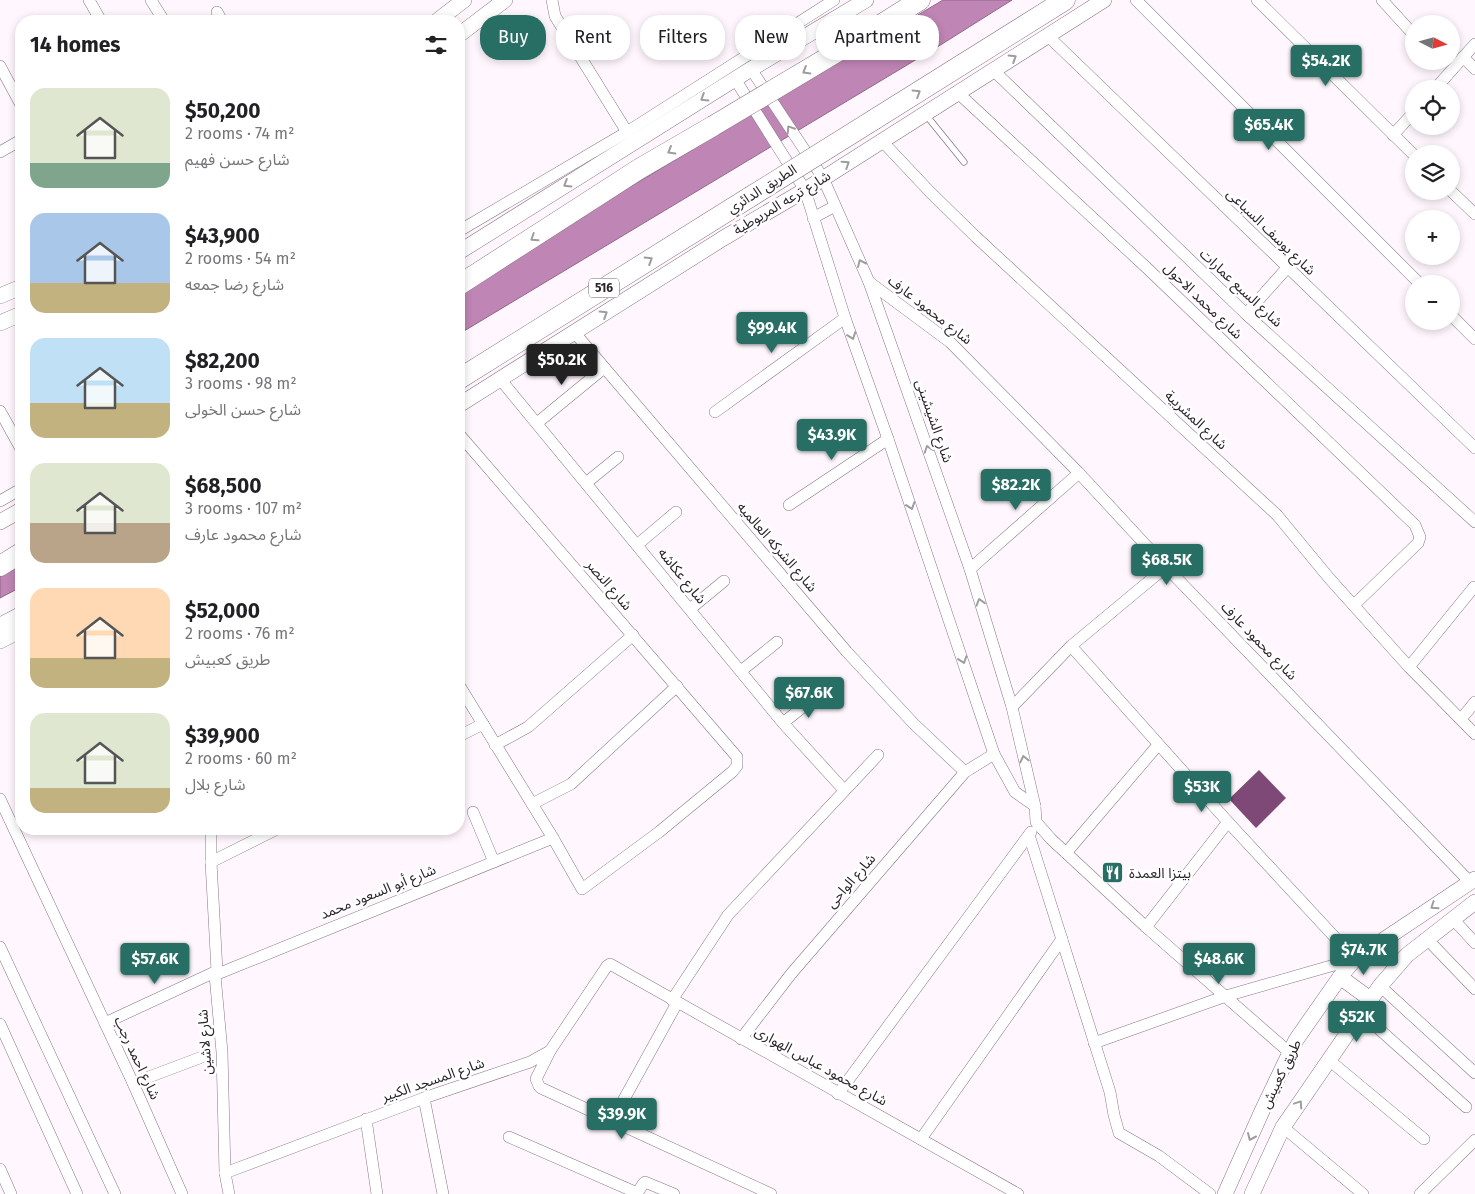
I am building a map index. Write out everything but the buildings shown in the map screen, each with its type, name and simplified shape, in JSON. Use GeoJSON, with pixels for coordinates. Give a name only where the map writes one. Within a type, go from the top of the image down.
{"type":"FeatureCollection","features":[{"type":"Feature","properties":{"kind":"highway"},"geometry":{"type":"LineString","coordinates":[[465,281],[639,169],[839,51],[920,0]]}},
{"type":"Feature","properties":{"kind":"highway","name":"الطريق الدائري"},"geometry":{"type":"LineString","coordinates":[[465,375],[1065,0]]}},
{"type":"Feature","properties":{"kind":"highway"},"geometry":{"type":"LineString","coordinates":[[0,566],[15,556]]}},
{"type":"Feature","properties":{"kind":"highway"},"geometry":{"type":"LineString","coordinates":[[0,628],[15,620]]}},
{"type":"Feature","properties":{"kind":"main road"},"geometry":{"type":"LineString","coordinates":[[445,15],[464,0]]}},
{"type":"Feature","properties":{"kind":"main road"},"geometry":{"type":"LineString","coordinates":[[465,30],[504,0]]}},
{"type":"Feature","properties":{"kind":"main road"},"geometry":{"type":"LineString","coordinates":[[465,248],[753,73],[866,0]]}},
{"type":"Feature","properties":{"kind":"main road","name":"شارع ترعه المريوطية"},"geometry":{"type":"LineString","coordinates":[[465,401],[722,239],[801,185],[882,141],[1104,0]]}},
{"type":"Feature","properties":{"kind":"main road"},"geometry":{"type":"LineString","coordinates":[[0,296],[15,290]]}},
{"type":"Feature","properties":{"kind":"main road"},"geometry":{"type":"LineString","coordinates":[[0,323],[15,317]]}},
{"type":"Feature","properties":{"kind":"main road"},"geometry":{"type":"LineString","coordinates":[[0,522],[15,513]]}},
{"type":"Feature","properties":{"kind":"main road"},"geometry":{"type":"LineString","coordinates":[[0,640],[15,633]]}},
{"type":"Feature","properties":{"kind":"main road","name":"طريق كعبيش"},"geometry":{"type":"LineString","coordinates":[[1225,1194],[1296,1040],[1340,977],[1355,959],[1472,880]]}},
{"type":"Feature","properties":{"kind":"main road","name":"طريق كعبيش"},"geometry":{"type":"LineString","coordinates":[[1252,1194],[1283,1127],[1360,1012],[1407,955],[1475,902]]}},
{"type":"Feature","properties":{"kind":"main road"},"geometry":{"type":"LineString","coordinates":[[1340,977],[1370,999]]}},
{"type":"Feature","properties":{"kind":"street"},"geometry":{"type":"LineString","coordinates":[[89,0],[98,15]]}},
{"type":"Feature","properties":{"kind":"street"},"geometry":{"type":"LineString","coordinates":[[150,0],[160,15]]}},
{"type":"Feature","properties":{"kind":"street"},"geometry":{"type":"LineString","coordinates":[[552,0],[555,16],[627,132]]}},
{"type":"Feature","properties":{"kind":"street"},"geometry":{"type":"LineString","coordinates":[[465,227],[627,132],[834,0]]}},
{"type":"Feature","properties":{"kind":"street"},"geometry":{"type":"LineString","coordinates":[[1136,0],[1411,275]]}},
{"type":"Feature","properties":{"kind":"street"},"geometry":{"type":"LineString","coordinates":[[1257,0],[1405,146]]}},
{"type":"Feature","properties":{"kind":"street"},"geometry":{"type":"LineString","coordinates":[[1382,0],[1405,25]]}},
{"type":"Feature","properties":{"kind":"street","name":"شارع يوسف السباعى"},"geometry":{"type":"LineString","coordinates":[[1048,36],[1475,448]]}},
{"type":"Feature","properties":{"kind":"street"},"geometry":{"type":"LineString","coordinates":[[1443,80],[1475,44]]}},
{"type":"Feature","properties":{"kind":"street"},"geometry":{"type":"LineString","coordinates":[[1463,57],[1475,68]]}},
{"type":"Feature","properties":{"kind":"street"},"geometry":{"type":"LineString","coordinates":[[0,66],[15,95]]}},
{"type":"Feature","properties":{"kind":"street","name":"شارع السبع عمارات"},"geometry":{"type":"LineString","coordinates":[[993,70],[1246,314],[1475,522]]}},
{"type":"Feature","properties":{"kind":"street","name":"شارع الشيشينى"},"geometry":{"type":"LineString","coordinates":[[753,73],[820,174],[869,282],[970,569],[1012,707],[1035,806],[1036,822]]}},
{"type":"Feature","properties":{"kind":"street"},"geometry":{"type":"LineString","coordinates":[[738,82],[801,185],[994,754],[1015,792],[1035,806]]}},
{"type":"Feature","properties":{"kind":"street","name":"شارع محمد الاحول"},"geometry":{"type":"LineString","coordinates":[[957,92],[1141,263],[1415,525],[1420,537],[1415,547],[1354,605]]}},
{"type":"Feature","properties":{"kind":"street"},"geometry":{"type":"LineString","coordinates":[[1393,135],[1405,122]]}},
{"type":"Feature","properties":{"kind":"street","name":"شارع المشربية"},"geometry":{"type":"LineString","coordinates":[[882,141],[976,237],[1277,515],[1410,667],[1475,734]]}},
{"type":"Feature","properties":{"kind":"street"},"geometry":{"type":"LineString","coordinates":[[0,152],[15,143]]}},
{"type":"Feature","properties":{"kind":"street"},"geometry":{"type":"LineString","coordinates":[[1460,200],[1475,214]]}},
{"type":"Feature","properties":{"kind":"street"},"geometry":{"type":"LineString","coordinates":[[813,218],[836,206]]}},
{"type":"Feature","properties":{"kind":"street"},"geometry":{"type":"LineString","coordinates":[[1246,314],[1287,268]]}},
{"type":"Feature","properties":{"kind":"street","name":"شارع محمود عارف"},"geometry":{"type":"LineString","coordinates":[[869,282],[950,342],[1472,880]]}},
{"type":"Feature","properties":{"kind":"street"},"geometry":{"type":"LineString","coordinates":[[715,412],[845,318]]}},
{"type":"Feature","properties":{"kind":"street"},"geometry":{"type":"LineString","coordinates":[[1460,324],[1475,339]]}},
{"type":"Feature","properties":{"kind":"street","name":"شارع الشركه العالميه"},"geometry":{"type":"LineString","coordinates":[[574,332],[847,652],[914,724],[965,772]]}},
{"type":"Feature","properties":{"kind":"street"},"geometry":{"type":"LineString","coordinates":[[537,424],[604,368]]}},
{"type":"Feature","properties":{"kind":"street","name":"شارع عكاشه"},"geometry":{"type":"LineString","coordinates":[[500,379],[783,723],[844,790]]}},
{"type":"Feature","properties":{"kind":"street"},"geometry":{"type":"LineString","coordinates":[[0,411],[15,438]]}},
{"type":"Feature","properties":{"kind":"street"},"geometry":{"type":"LineString","coordinates":[[789,505],[888,439]]}},
{"type":"Feature","properties":{"kind":"street","name":"شارع النصر"},"geometry":{"type":"LineString","coordinates":[[465,441],[736,757],[737,766],[732,772],[659,832],[582,889],[553,838]]}},
{"type":"Feature","properties":{"kind":"street"},"geometry":{"type":"LineString","coordinates":[[586,483],[618,457]]}},
{"type":"Feature","properties":{"kind":"street"},"geometry":{"type":"LineString","coordinates":[[970,569],[1079,473]]}},
{"type":"Feature","properties":{"kind":"street"},"geometry":{"type":"LineString","coordinates":[[0,501],[15,492]]}},
{"type":"Feature","properties":{"kind":"street"},"geometry":{"type":"LineString","coordinates":[[637,545],[676,512]]}},
{"type":"Feature","properties":{"kind":"street"},"geometry":{"type":"LineString","coordinates":[[1012,707],[1072,646],[1166,566]]}},
{"type":"Feature","properties":{"kind":"street"},"geometry":{"type":"LineString","coordinates":[[690,610],[724,581]]}},
{"type":"Feature","properties":{"kind":"street"},"geometry":{"type":"LineString","coordinates":[[1410,667],[1474,587]]}},
{"type":"Feature","properties":{"kind":"street"},"geometry":{"type":"LineString","coordinates":[[496,745],[528,727],[633,635]]}},
{"type":"Feature","properties":{"kind":"street"},"geometry":{"type":"LineString","coordinates":[[741,672],[777,642]]}},
{"type":"Feature","properties":{"kind":"street"},"geometry":{"type":"LineString","coordinates":[[1072,646],[1158,745],[1355,959],[1226,996],[1094,1042]]}},
{"type":"Feature","properties":{"kind":"street"},"geometry":{"type":"LineString","coordinates":[[532,804],[571,784],[677,686]]}},
{"type":"Feature","properties":{"kind":"street"},"geometry":{"type":"LineString","coordinates":[[783,723],[819,694]]}},
{"type":"Feature","properties":{"kind":"street"},"geometry":{"type":"LineString","coordinates":[[465,695],[553,838]]}},
{"type":"Feature","properties":{"kind":"street"},"geometry":{"type":"LineString","coordinates":[[1461,718],[1475,702]]}},
{"type":"Feature","properties":{"kind":"street"},"geometry":{"type":"LineString","coordinates":[[465,733],[483,724]]}},
{"type":"Feature","properties":{"kind":"street"},"geometry":{"type":"LineString","coordinates":[[1066,853],[1158,745]]}},
{"type":"Feature","properties":{"kind":"street","name":"شارع الواحى"},"geometry":{"type":"LineString","coordinates":[[741,1039],[791,974],[965,772],[994,754]]}},
{"type":"Feature","properties":{"kind":"street"},"geometry":{"type":"LineString","coordinates":[[612,1121],[674,1001],[722,923],[878,755]]}},
{"type":"Feature","properties":{"kind":"street","name":"شارع احمد رجب"},"geometry":{"type":"LineString","coordinates":[[0,799],[15,831]]}},
{"type":"Feature","properties":{"kind":"street"},"geometry":{"type":"LineString","coordinates":[[473,812],[494,862]]}},
{"type":"Feature","properties":{"kind":"street"},"geometry":{"type":"LineString","coordinates":[[838,1094],[1029,835],[1036,822],[1051,839],[1146,927],[1290,1053]]}},
{"type":"Feature","properties":{"kind":"street"},"geometry":{"type":"LineString","coordinates":[[1146,927],[1228,822]]}},
{"type":"Feature","properties":{"kind":"street","name":"شارع احمد رجب"},"geometry":{"type":"LineString","coordinates":[[17,835],[105,1022],[182,1194]]}},
{"type":"Feature","properties":{"kind":"street","name":"شارع لاشين"},"geometry":{"type":"LineString","coordinates":[[211,835],[216,973],[222,1052],[225,1173],[229,1194]]}},
{"type":"Feature","properties":{"kind":"street"},"geometry":{"type":"LineString","coordinates":[[211,862],[265,835]]}},
{"type":"Feature","properties":{"kind":"street"},"geometry":{"type":"LineString","coordinates":[[1029,835],[1110,1092],[1119,1132],[1160,1156],[1210,1194]]}},
{"type":"Feature","properties":{"kind":"street","name":"شارع أبو السعود محمد"},"geometry":{"type":"LineString","coordinates":[[105,1022],[216,973],[553,838]]}},
{"type":"Feature","properties":{"kind":"street"},"geometry":{"type":"LineString","coordinates":[[1453,919],[1475,943]]}},
{"type":"Feature","properties":{"kind":"street"},"geometry":{"type":"LineString","coordinates":[[921,1138],[1062,939]]}},
{"type":"Feature","properties":{"kind":"street"},"geometry":{"type":"LineString","coordinates":[[1427,940],[1475,989]]}},
{"type":"Feature","properties":{"kind":"street"},"geometry":{"type":"LineString","coordinates":[[0,947],[115,1194]]}},
{"type":"Feature","properties":{"kind":"street","name":"شارع محمود عباس الهوارى"},"geometry":{"type":"LineString","coordinates":[[610,964],[1018,1194]]}},
{"type":"Feature","properties":{"kind":"street","name":"شارع المسجد الكبير"},"geometry":{"type":"LineString","coordinates":[[225,1173],[366,1119],[530,1062],[550,1051],[610,964]]}},
{"type":"Feature","properties":{"kind":"street"},"geometry":{"type":"LineString","coordinates":[[1380,986],[1475,1073]]}},
{"type":"Feature","properties":{"kind":"street"},"geometry":{"type":"LineString","coordinates":[[1360,1012],[1466,1107]]}},
{"type":"Feature","properties":{"kind":"street"},"geometry":{"type":"LineString","coordinates":[[0,1024],[77,1194]]}},
{"type":"Feature","properties":{"kind":"street"},"geometry":{"type":"LineString","coordinates":[[550,1051],[537,1076],[539,1086],[771,1194]]}},
{"type":"Feature","properties":{"kind":"street"},"geometry":{"type":"LineString","coordinates":[[133,1083],[202,1057]]}},
{"type":"Feature","properties":{"kind":"street"},"geometry":{"type":"LineString","coordinates":[[1328,1060],[1424,1139]]}},
{"type":"Feature","properties":{"kind":"street"},"geometry":{"type":"LineString","coordinates":[[424,1098],[443,1194]]}},
{"type":"Feature","properties":{"kind":"street"},"geometry":{"type":"LineString","coordinates":[[366,1119],[377,1194]]}},
{"type":"Feature","properties":{"kind":"street"},"geometry":{"type":"LineString","coordinates":[[1283,1127],[1364,1194]]}},
{"type":"Feature","properties":{"kind":"street"},"geometry":{"type":"LineString","coordinates":[[509,1137],[635,1192],[638,1192],[645,1182],[674,1194]]}},
{"type":"Feature","properties":{"kind":"street"},"geometry":{"type":"LineString","coordinates":[[1425,1192],[1473,1147]]}},
{"type":"Feature","properties":{"kind":"street"},"geometry":{"type":"LineString","coordinates":[[0,1169],[11,1194]]}},
{"type":"Feature","properties":{"kind":"lane"},"geometry":{"type":"LineString","coordinates":[[925,113],[964,162]]}},
{"type":"Feature","properties":{"kind":"shaded area"},"geometry":{"type":"Polygon","coordinates":[[[943,0],[1012,0],[939,46],[939,15],[918,15],[943,0]]]}},
{"type":"Feature","properties":{"kind":"shaded area"},"geometry":{"type":"Polygon","coordinates":[[[843,60],[915,60],[465,330],[465,292],[620,193],[843,60]]]}},
{"type":"Feature","properties":{"kind":"shaded area"},"geometry":{"type":"Polygon","coordinates":[[[15,553],[15,590],[0,598],[0,561],[15,553]]]}},
{"type":"Feature","properties":{"kind":"place","name":"بيتزا العمدة"},"geometry":{"type":"Point","coordinates":[1113,873]}}]}
